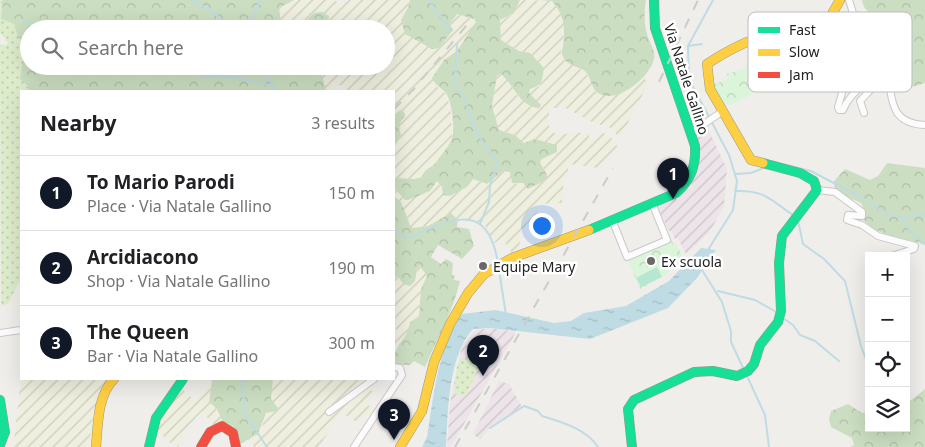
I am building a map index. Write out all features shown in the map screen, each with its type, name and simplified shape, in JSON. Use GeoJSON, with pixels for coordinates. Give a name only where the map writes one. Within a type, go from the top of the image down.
{"type":"FeatureCollection","features":[{"type":"Feature","properties":{"kind":"street","name":"Via Natale Gallino"},"geometry":{"type":"LineString","coordinates":[[400,447],[422,411],[434,362],[450,324],[475,284],[491,269],[512,258],[613,222],[676,193],[687,184],[696,160],[691,133],[655,28],[654,0]]}},
{"type":"Feature","properties":{"kind":"street"},"geometry":{"type":"LineString","coordinates":[[832,12],[840,0]]}},
{"type":"Feature","properties":{"kind":"street"},"geometry":{"type":"LineString","coordinates":[[848,0],[852,12]]}},
{"type":"Feature","properties":{"kind":"street"},"geometry":{"type":"LineString","coordinates":[[748,45],[716,58],[707,64],[706,78],[710,89],[750,160],[800,173],[814,181],[817,190]]}},
{"type":"Feature","properties":{"kind":"street"},"geometry":{"type":"LineString","coordinates":[[844,92],[839,100],[839,110],[843,110],[855,92]]}},
{"type":"Feature","properties":{"kind":"street"},"geometry":{"type":"LineString","coordinates":[[864,113],[860,101],[868,92]]}},
{"type":"Feature","properties":{"kind":"street"},"geometry":{"type":"LineString","coordinates":[[890,92],[896,110],[913,123],[925,125]]}},
{"type":"Feature","properties":{"kind":"street"},"geometry":{"type":"LineString","coordinates":[[691,133],[722,112]]}},
{"type":"Feature","properties":{"kind":"street"},"geometry":{"type":"LineString","coordinates":[[817,190],[835,192],[862,212],[862,216],[848,215],[847,220],[850,223],[862,225],[885,239],[915,246],[914,250],[906,252]]}},
{"type":"Feature","properties":{"kind":"street"},"geometry":{"type":"LineString","coordinates":[[632,447],[628,409],[634,400],[694,372],[713,371],[737,376],[748,371],[754,364],[760,345],[778,322],[781,311],[779,263],[782,236],[817,190]]}},
{"type":"Feature","properties":{"kind":"street"},"geometry":{"type":"LineString","coordinates":[[613,222],[627,257],[667,240],[652,203]]}},
{"type":"Feature","properties":{"kind":"street"},"geometry":{"type":"LineString","coordinates":[[0,333],[20,330]]}},
{"type":"Feature","properties":{"kind":"street"},"geometry":{"type":"LineString","coordinates":[[354,447],[402,375],[400,368],[395,367]]}},
{"type":"Feature","properties":{"kind":"street"},"geometry":{"type":"LineString","coordinates":[[96,447],[100,407],[109,382],[112,380]]}},
{"type":"Feature","properties":{"kind":"street"},"geometry":{"type":"LineString","coordinates":[[149,447],[150,430],[156,416],[182,380]]}},
{"type":"Feature","properties":{"kind":"street"},"geometry":{"type":"LineString","coordinates":[[330,412],[373,380]]}},
{"type":"Feature","properties":{"kind":"street"},"geometry":{"type":"LineString","coordinates":[[0,400],[4,432],[0,445]]}},
{"type":"Feature","properties":{"kind":"street"},"geometry":{"type":"LineString","coordinates":[[201,447],[209,432],[218,426],[223,426],[233,431],[236,435],[236,447]]}},
{"type":"Feature","properties":{"kind":"shaded area"},"geometry":{"type":"Polygon","coordinates":[[[707,127],[727,169],[724,206],[709,233],[686,254],[678,238],[675,239],[671,231],[669,231],[656,205],[675,196],[677,200],[691,188],[694,134],[707,127]]]}},
{"type":"Feature","properties":{"kind":"shaded area"},"geometry":{"type":"Polygon","coordinates":[[[490,328],[516,332],[451,447],[447,447],[450,403],[462,345],[474,331],[490,328]]]}},
{"type":"Feature","properties":{"kind":"shaded area"},"geometry":{"type":"Polygon","coordinates":[[[499,381],[509,384],[522,407],[491,426],[480,440],[473,434],[499,381]]]}},
{"type":"Feature","properties":{"kind":"green space"},"geometry":{"type":"Polygon","coordinates":[[[0,0],[3,0],[1,19],[14,24],[20,32],[20,75],[27,75],[29,87],[28,90],[20,90],[20,280],[8,304],[1,306],[0,44],[6,45],[8,43],[0,33],[0,0]]]}},
{"type":"Feature","properties":{"kind":"green space"},"geometry":{"type":"Polygon","coordinates":[[[3,0],[294,0],[279,8],[281,20],[20,20],[20,38],[14,24],[1,19],[3,0]]]}},
{"type":"Feature","properties":{"kind":"green space"},"geometry":{"type":"Polygon","coordinates":[[[294,0],[333,0],[343,4],[349,0],[409,0],[411,2],[408,10],[401,20],[431,49],[435,50],[453,30],[450,24],[457,14],[474,19],[475,27],[457,51],[444,60],[435,85],[447,95],[451,114],[452,137],[437,163],[425,170],[422,177],[414,179],[395,178],[397,112],[395,114],[395,90],[344,90],[346,87],[339,85],[329,90],[323,89],[321,75],[395,75],[395,20],[281,20],[279,8],[294,0]]]}},
{"type":"Feature","properties":{"kind":"green space"},"geometry":{"type":"Polygon","coordinates":[[[409,0],[520,0],[514,13],[500,20],[501,40],[519,51],[530,53],[544,68],[541,82],[530,89],[529,93],[541,105],[539,108],[527,104],[501,74],[497,75],[492,106],[499,130],[515,135],[524,143],[535,139],[557,145],[557,152],[540,160],[547,177],[542,182],[528,189],[523,183],[512,183],[510,172],[503,171],[487,184],[473,179],[467,187],[450,196],[443,195],[442,187],[437,181],[430,191],[408,200],[405,200],[395,189],[395,178],[414,179],[422,177],[425,171],[435,164],[451,141],[453,128],[449,99],[432,78],[444,60],[457,51],[476,22],[474,19],[457,14],[450,24],[453,30],[439,48],[432,49],[405,34],[401,20],[411,2],[409,0]]]}},
{"type":"Feature","properties":{"kind":"green space"},"geometry":{"type":"Polygon","coordinates":[[[520,0],[552,1],[559,9],[565,25],[561,55],[566,62],[586,72],[596,92],[633,88],[648,70],[645,80],[649,82],[620,138],[609,127],[594,123],[566,108],[549,108],[549,132],[563,134],[589,132],[589,138],[597,139],[598,132],[606,134],[615,141],[619,152],[610,154],[599,168],[569,164],[567,176],[564,177],[562,203],[537,204],[536,222],[529,222],[526,228],[521,229],[519,250],[512,253],[502,239],[494,243],[482,220],[478,223],[458,220],[451,214],[428,226],[413,228],[401,202],[395,197],[395,189],[404,199],[437,181],[442,187],[473,179],[487,184],[503,171],[510,172],[516,184],[547,173],[540,164],[540,160],[557,152],[554,143],[546,144],[535,139],[524,143],[515,135],[499,130],[492,106],[497,75],[501,74],[507,79],[519,98],[529,94],[530,89],[540,86],[530,53],[519,51],[501,40],[500,20],[514,13],[520,0]]]}},
{"type":"Feature","properties":{"kind":"green space"},"geometry":{"type":"Polygon","coordinates":[[[540,0],[646,0],[645,26],[654,59],[646,74],[640,81],[623,92],[606,96],[598,93],[585,71],[570,64],[562,56],[564,33],[562,17],[552,1],[540,0]]]}},
{"type":"Feature","properties":{"kind":"green space"},"geometry":{"type":"Polygon","coordinates":[[[862,0],[925,0],[925,83],[912,87],[912,12],[870,12],[863,5],[862,0]]]}},
{"type":"Feature","properties":{"kind":"green space"},"geometry":{"type":"Polygon","coordinates":[[[322,12],[329,16],[328,20],[308,20],[314,13],[322,12]]]}},
{"type":"Feature","properties":{"kind":"green space"},"geometry":{"type":"Polygon","coordinates":[[[748,64],[748,92],[754,93],[733,103],[721,103],[714,85],[728,79],[727,74],[745,68],[745,65],[748,64]]]}},
{"type":"Feature","properties":{"kind":"green space"},"geometry":{"type":"Polygon","coordinates":[[[21,75],[322,75],[326,90],[28,90],[29,87],[20,79],[21,75]]]}},
{"type":"Feature","properties":{"kind":"green space"},"geometry":{"type":"Polygon","coordinates":[[[400,110],[405,115],[399,125],[401,136],[395,145],[395,114],[400,110]]]}},
{"type":"Feature","properties":{"kind":"green space"},"geometry":{"type":"Polygon","coordinates":[[[887,163],[925,168],[925,245],[876,230],[863,219],[866,214],[861,203],[845,196],[835,188],[834,181],[845,169],[870,180],[878,176],[887,163]]]}},
{"type":"Feature","properties":{"kind":"green space"},"geometry":{"type":"Polygon","coordinates":[[[395,197],[401,202],[413,228],[428,226],[451,213],[458,220],[457,227],[469,229],[474,246],[462,259],[438,245],[431,257],[441,264],[446,259],[453,263],[452,275],[455,276],[454,280],[460,281],[449,314],[425,367],[414,361],[410,365],[395,364],[396,350],[406,334],[410,322],[419,316],[421,289],[427,276],[420,266],[417,269],[415,281],[410,286],[403,284],[399,278],[395,276],[395,197]]]}},
{"type":"Feature","properties":{"kind":"green space"},"geometry":{"type":"Polygon","coordinates":[[[672,241],[673,244],[676,243],[682,256],[666,275],[640,289],[628,260],[672,241]]]}},
{"type":"Feature","properties":{"kind":"green space"},"geometry":{"type":"Polygon","coordinates":[[[420,266],[427,276],[421,289],[419,316],[410,322],[408,333],[395,347],[395,337],[399,334],[395,328],[395,276],[415,281],[417,269],[420,266]]]}},
{"type":"Feature","properties":{"kind":"green space"},"geometry":{"type":"Polygon","coordinates":[[[657,267],[662,277],[641,287],[636,278],[657,267]]]}},
{"type":"Feature","properties":{"kind":"green space"},"geometry":{"type":"Polygon","coordinates":[[[461,358],[480,365],[466,395],[454,394],[457,366],[461,358]]]}},
{"type":"Feature","properties":{"kind":"green space"},"geometry":{"type":"Polygon","coordinates":[[[21,380],[114,380],[100,407],[94,409],[89,447],[13,447],[21,380]]]}},
{"type":"Feature","properties":{"kind":"green space"},"geometry":{"type":"Polygon","coordinates":[[[273,380],[370,380],[365,384],[373,392],[365,403],[375,410],[371,417],[364,413],[358,423],[341,412],[319,447],[254,447],[248,439],[261,431],[266,413],[278,407],[271,399],[273,380]]]}},
{"type":"Feature","properties":{"kind":"green space"},"geometry":{"type":"Polygon","coordinates":[[[273,380],[271,399],[278,408],[277,411],[266,413],[258,434],[240,444],[236,429],[223,422],[217,409],[209,402],[212,381],[273,380]]]}},
{"type":"Feature","properties":{"kind":"green space"},"geometry":{"type":"Polygon","coordinates":[[[213,381],[211,405],[217,409],[223,422],[214,426],[202,411],[189,426],[178,447],[175,447],[154,428],[163,411],[180,387],[194,400],[213,381]]]}},
{"type":"Feature","properties":{"kind":"green space"},"geometry":{"type":"Polygon","coordinates":[[[925,389],[925,447],[850,447],[854,445],[852,438],[831,427],[829,419],[831,411],[848,404],[862,413],[865,413],[865,432],[910,432],[910,401],[925,389]]]}},
{"type":"Feature","properties":{"kind":"water"},"geometry":{"type":"Polygon","coordinates":[[[701,248],[716,250],[697,278],[668,308],[590,339],[490,328],[473,329],[465,340],[454,369],[449,401],[446,447],[422,447],[427,437],[442,357],[447,342],[462,314],[496,310],[554,323],[571,321],[584,313],[626,306],[669,281],[701,248]]]}},
{"type":"Feature","properties":{"kind":"waterway"},"geometry":{"type":"LineString","coordinates":[[190,0],[212,11],[222,20]]}},
{"type":"Feature","properties":{"kind":"waterway"},"geometry":{"type":"LineString","coordinates":[[252,20],[260,0]]}},
{"type":"Feature","properties":{"kind":"waterway"},"geometry":{"type":"LineString","coordinates":[[429,0],[450,30]]}},
{"type":"Feature","properties":{"kind":"waterway"},"geometry":{"type":"LineString","coordinates":[[708,250],[733,210],[737,181],[729,155],[689,79],[688,46],[713,0]]}},
{"type":"Feature","properties":{"kind":"waterway"},"geometry":{"type":"LineString","coordinates":[[457,44],[455,85],[465,99],[470,119],[480,138],[496,160],[497,166],[490,185],[489,202],[480,224]]}},
{"type":"Feature","properties":{"kind":"waterway"},"geometry":{"type":"LineString","coordinates":[[688,46],[702,44]]}},
{"type":"Feature","properties":{"kind":"waterway"},"geometry":{"type":"LineString","coordinates":[[204,75],[228,76],[273,86]]}},
{"type":"Feature","properties":{"kind":"waterway"},"geometry":{"type":"LineString","coordinates":[[267,75],[275,90]]}},
{"type":"Feature","properties":{"kind":"waterway"},"geometry":{"type":"LineString","coordinates":[[774,162],[811,171],[864,199],[889,215],[905,218],[925,214]]}},
{"type":"Feature","properties":{"kind":"waterway"},"geometry":{"type":"LineString","coordinates":[[735,174],[751,173],[766,167]]}},
{"type":"Feature","properties":{"kind":"waterway"},"geometry":{"type":"LineString","coordinates":[[735,191],[761,194],[793,215]]}},
{"type":"Feature","properties":{"kind":"waterway"},"geometry":{"type":"LineString","coordinates":[[902,218],[909,230],[925,244]]}},
{"type":"Feature","properties":{"kind":"waterway"},"geometry":{"type":"LineString","coordinates":[[395,230],[401,235],[409,237],[442,223],[466,219],[483,227],[489,235],[498,263]]}},
{"type":"Feature","properties":{"kind":"waterway"},"geometry":{"type":"LineString","coordinates":[[798,220],[803,244],[824,259],[845,281],[865,356]]}},
{"type":"Feature","properties":{"kind":"waterway"},"geometry":{"type":"LineString","coordinates":[[499,270],[506,315]]}},
{"type":"Feature","properties":{"kind":"waterway"},"geometry":{"type":"LineString","coordinates":[[702,270],[722,302],[731,331],[731,342],[744,370]]}},
{"type":"Feature","properties":{"kind":"waterway"},"geometry":{"type":"LineString","coordinates":[[718,291],[755,300],[778,313]]}},
{"type":"Feature","properties":{"kind":"waterway"},"geometry":{"type":"LineString","coordinates":[[783,318],[793,325],[800,335],[815,341],[839,361]]}},
{"type":"Feature","properties":{"kind":"waterway"},"geometry":{"type":"LineString","coordinates":[[746,374],[765,415],[769,447]]}},
{"type":"Feature","properties":{"kind":"waterway"},"geometry":{"type":"LineString","coordinates":[[241,380],[246,416],[267,447]]}},
{"type":"Feature","properties":{"kind":"waterway"},"geometry":{"type":"LineString","coordinates":[[490,428],[524,406],[538,411],[542,416],[580,431],[587,435],[598,447]]}},
{"type":"Feature","properties":{"kind":"railway"},"geometry":{"type":"LineString","coordinates":[[659,82],[698,0]]}},
{"type":"Feature","properties":{"kind":"railway"},"geometry":{"type":"LineString","coordinates":[[395,108],[413,90],[471,20]]}},
{"type":"Feature","properties":{"kind":"railway"},"geometry":{"type":"LineString","coordinates":[[455,447],[613,168]]}},
{"type":"Feature","properties":{"kind":"traffic: fast"},"geometry":{"type":"LineString","coordinates":[[589,230],[676,193],[689,178],[695,160],[695,146],[655,28],[654,0]]}},
{"type":"Feature","properties":{"kind":"traffic: fast"},"geometry":{"type":"LineString","coordinates":[[632,447],[628,409],[634,400],[694,372],[713,371],[737,376],[748,371],[754,364],[760,345],[778,322],[781,311],[779,263],[782,236],[817,190],[814,181],[800,173],[763,163]]}},
{"type":"Feature","properties":{"kind":"traffic: fast"},"geometry":{"type":"LineString","coordinates":[[149,447],[156,418],[182,380]]}},
{"type":"Feature","properties":{"kind":"traffic: fast"},"geometry":{"type":"LineString","coordinates":[[0,400],[5,432],[0,445]]}},
{"type":"Feature","properties":{"kind":"traffic: slow"},"geometry":{"type":"LineString","coordinates":[[833,12],[840,0]]}},
{"type":"Feature","properties":{"kind":"traffic: slow"},"geometry":{"type":"LineString","coordinates":[[748,42],[707,64],[710,89],[751,160],[763,163]]}},
{"type":"Feature","properties":{"kind":"traffic: slow"},"geometry":{"type":"LineString","coordinates":[[400,447],[422,411],[434,362],[450,324],[468,293],[484,274],[512,258],[589,230]]}},
{"type":"Feature","properties":{"kind":"traffic: slow"},"geometry":{"type":"LineString","coordinates":[[96,447],[101,402],[108,386],[113,380]]}},
{"type":"Feature","properties":{"kind":"traffic: jam"},"geometry":{"type":"LineString","coordinates":[[201,447],[210,432],[222,426],[233,433],[236,447]]}},
{"type":"Feature","properties":{"kind":"place","name":"To Mario Parodi"},"geometry":{"type":"Point","coordinates":[673,199]}},
{"type":"Feature","properties":{"kind":"place","name":"Ex scuola"},"geometry":{"type":"Point","coordinates":[651,261]}},
{"type":"Feature","properties":{"kind":"place","name":"Equipe Mary"},"geometry":{"type":"Point","coordinates":[483,266]}},
{"type":"Feature","properties":{"kind":"place","name":"Arcidiacono"},"geometry":{"type":"Point","coordinates":[483,376]}},
{"type":"Feature","properties":{"kind":"place","name":"The Queen"},"geometry":{"type":"Point","coordinates":[394,440]}}]}
